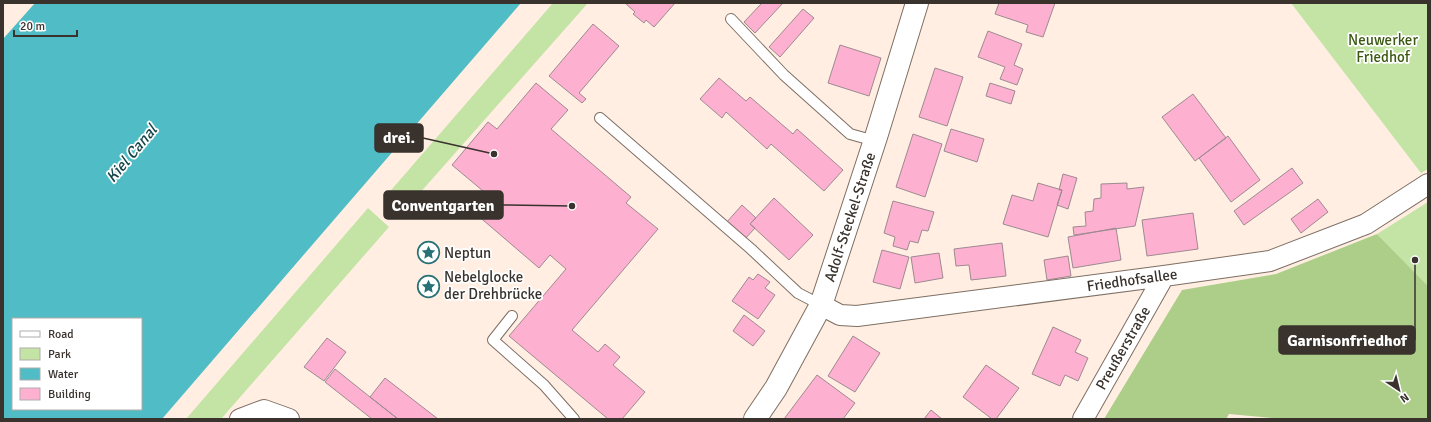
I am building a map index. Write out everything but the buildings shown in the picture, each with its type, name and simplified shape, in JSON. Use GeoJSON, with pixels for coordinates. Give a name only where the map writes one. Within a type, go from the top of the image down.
{"type":"FeatureCollection","features":[{"type":"Feature","properties":{"kind":"street","name":"Adolf-Steckel-Straße"},"geometry":{"type":"LineString","coordinates":[[755,419],[776,388],[821,305],[875,141],[917,3]]}},
{"type":"Feature","properties":{"kind":"street","name":"Friedhofsallee"},"geometry":{"type":"LineString","coordinates":[[821,305],[840,315],[857,316],[1270,261],[1366,224],[1428,184]]}},
{"type":"Feature","properties":{"kind":"street","name":"Preußerstraße"},"geometry":{"type":"LineString","coordinates":[[1083,419],[1164,276]]}},
{"type":"Feature","properties":{"kind":"street"},"geometry":{"type":"LineString","coordinates":[[240,419],[264,410],[289,419]]}},
{"type":"Feature","properties":{"kind":"lane"},"geometry":{"type":"LineString","coordinates":[[731,19],[784,75],[850,134],[875,141]]}},
{"type":"Feature","properties":{"kind":"lane"},"geometry":{"type":"LineString","coordinates":[[600,118],[751,249],[798,293],[821,305]]}},
{"type":"Feature","properties":{"kind":"lane"},"geometry":{"type":"LineString","coordinates":[[512,316],[493,340],[544,385],[574,419]]}},
{"type":"Feature","properties":{"kind":"green space"},"geometry":{"type":"Polygon","coordinates":[[[553,3],[588,3],[403,212],[386,196],[553,3]]]}},
{"type":"Feature","properties":{"kind":"green space","name":"Neuwerker Friedhof"},"geometry":{"type":"Polygon","coordinates":[[[1291,3],[1428,3],[1428,169],[1421,173],[1291,3]]]}},
{"type":"Feature","properties":{"kind":"green space"},"geometry":{"type":"Polygon","coordinates":[[[1428,202],[1428,286],[1377,234],[1428,202]]]}},
{"type":"Feature","properties":{"kind":"green space"},"geometry":{"type":"Polygon","coordinates":[[[368,208],[389,227],[221,419],[186,419],[368,208]]]}},
{"type":"Feature","properties":{"kind":"green space"},"geometry":{"type":"Polygon","coordinates":[[[1377,234],[1428,286],[1428,419],[1283,419],[1229,414],[1226,419],[1104,419],[1182,290],[1276,274],[1377,234]]]}},
{"type":"Feature","properties":{"kind":"water","name":"Kiel Canal"},"geometry":{"type":"Polygon","coordinates":[[[35,3],[521,3],[162,419],[3,419],[3,39],[35,3]]]}},
{"type":"Feature","properties":{"kind":"place","name":"drei."},"geometry":{"type":"Point","coordinates":[494,154]}},
{"type":"Feature","properties":{"kind":"place","name":"Conventgarten"},"geometry":{"type":"Point","coordinates":[572,206]}},
{"type":"Feature","properties":{"kind":"place","name":"Neptun"},"geometry":{"type":"Point","coordinates":[429,253]}},
{"type":"Feature","properties":{"kind":"place","name":"Garnisonfriedhof"},"geometry":{"type":"Point","coordinates":[1415,260]}},
{"type":"Feature","properties":{"kind":"place","name":"Nebelglocke der Drehbrücke"},"geometry":{"type":"Point","coordinates":[429,286]}}]}
